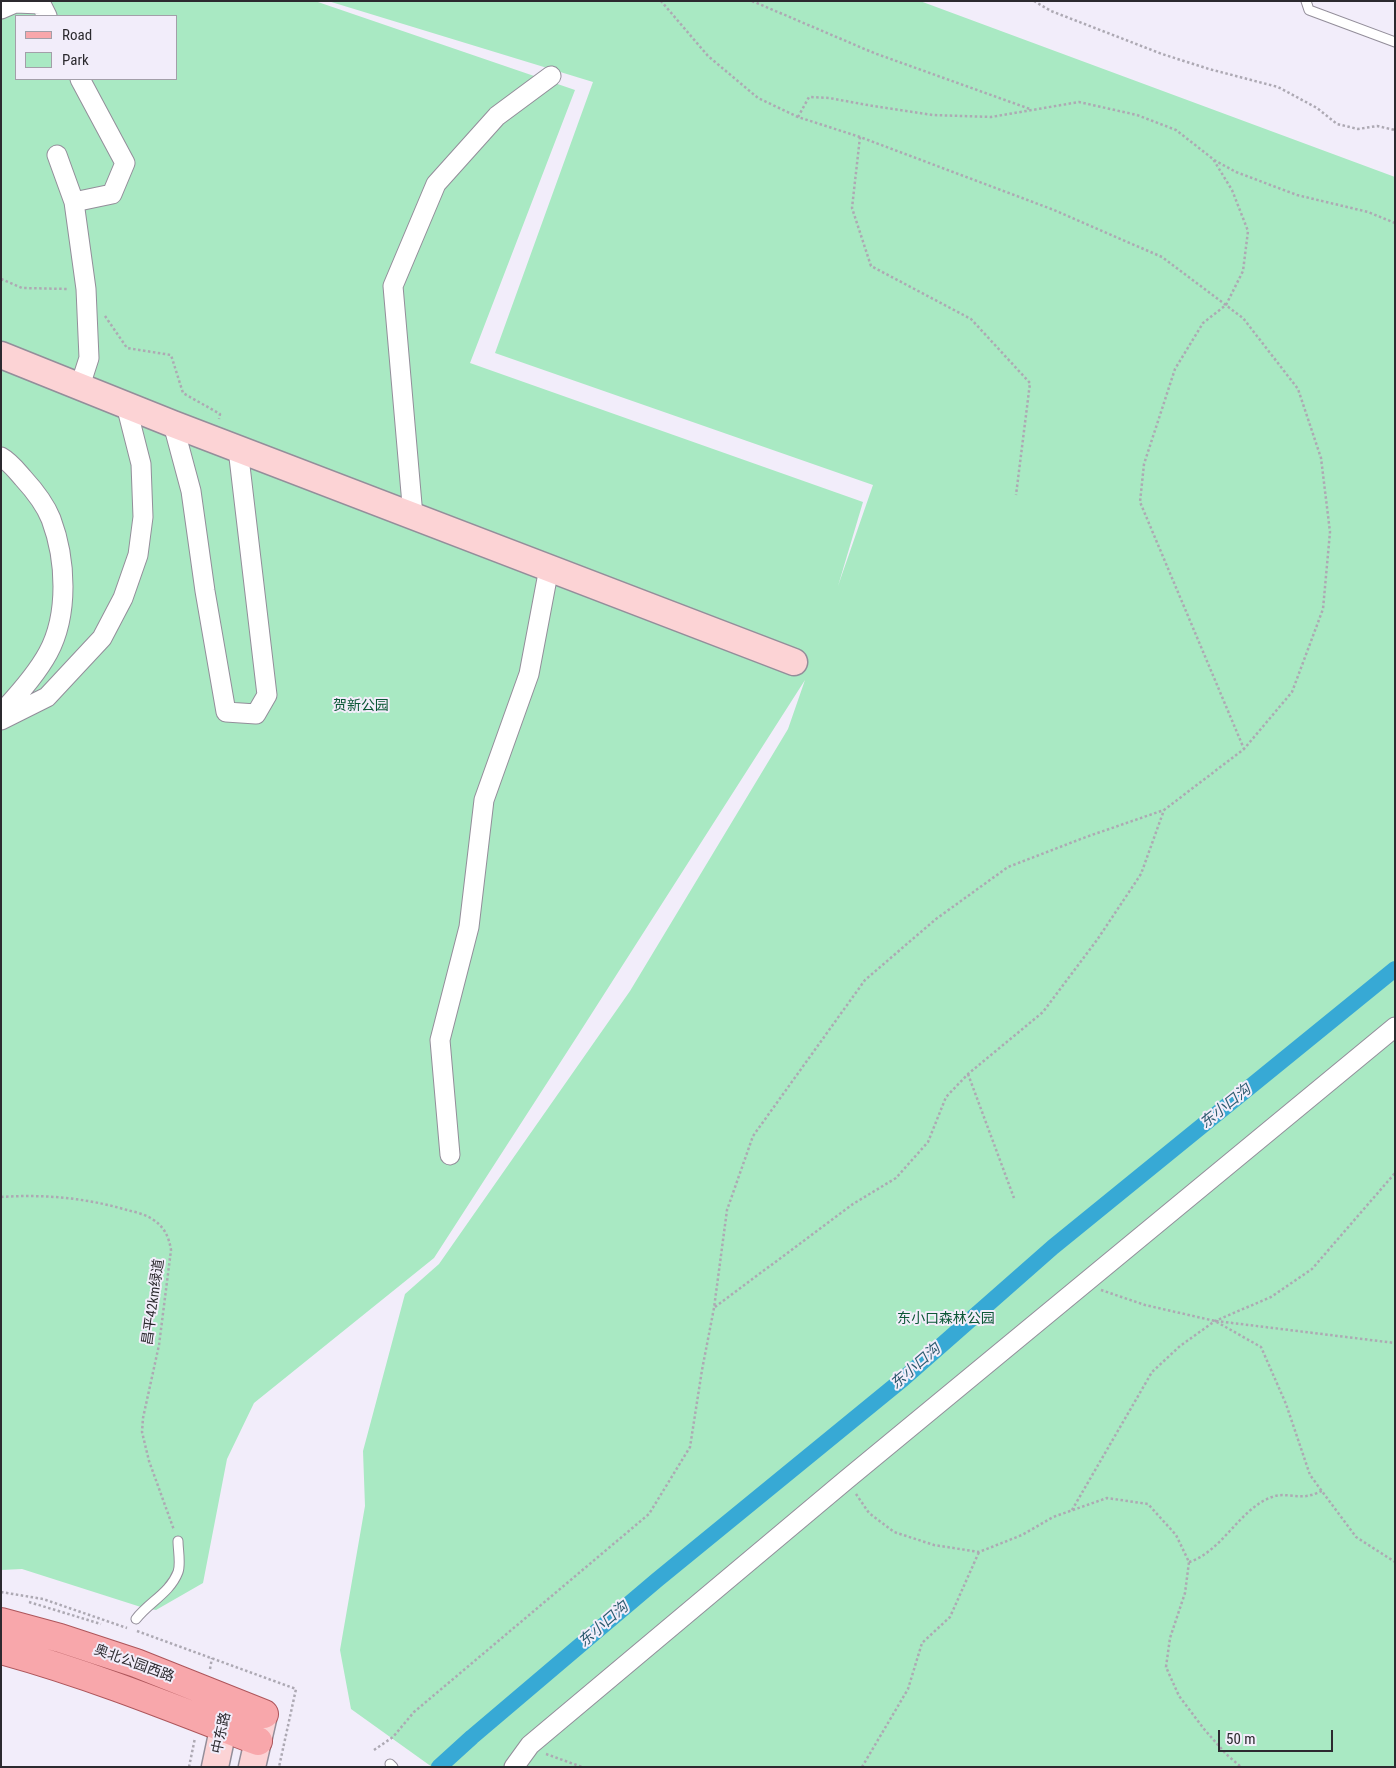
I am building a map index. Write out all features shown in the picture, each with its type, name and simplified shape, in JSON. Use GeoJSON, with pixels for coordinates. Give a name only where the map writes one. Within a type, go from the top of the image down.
{"type":"FeatureCollection","features":[{"type":"Feature","properties":{"kind":"main road","name":"奥北公园西路"},"geometry":{"type":"LineString","coordinates":[[1,1622],[128,1660],[264,1714]]}},
{"type":"Feature","properties":{"kind":"main road","name":"奥北公园西路"},"geometry":{"type":"LineString","coordinates":[[1,1650],[94,1678],[223,1728],[255,1754]]}},
{"type":"Feature","properties":{"kind":"street"},"geometry":{"type":"LineString","coordinates":[[1,9],[15,3],[41,4],[46,15]]}},
{"type":"Feature","properties":{"kind":"street"},"geometry":{"type":"LineString","coordinates":[[413,516],[393,286],[436,184],[497,116],[551,76]]}},
{"type":"Feature","properties":{"kind":"street"},"geometry":{"type":"LineString","coordinates":[[74,202],[112,194],[125,163],[81,80]]}},
{"type":"Feature","properties":{"kind":"street"},"geometry":{"type":"LineString","coordinates":[[57,155],[74,202],[86,289],[89,358],[80,386]]}},
{"type":"Feature","properties":{"kind":"street"},"geometry":{"type":"LineString","coordinates":[[1,355],[227,445],[794,662]]}},
{"type":"Feature","properties":{"kind":"street"},"geometry":{"type":"LineString","coordinates":[[1,720],[48,697],[102,638],[123,598],[138,555],[143,517],[140,464],[126,405]]}},
{"type":"Feature","properties":{"kind":"street"},"geometry":{"type":"LineString","coordinates":[[173,424],[191,491],[226,712],[256,714],[267,695],[227,445]]}},
{"type":"Feature","properties":{"kind":"street"},"geometry":{"type":"LineString","coordinates":[[1,457],[9,462],[35,492],[50,517],[59,545],[62,580],[61,611],[48,652],[30,680],[1,713]]}},
{"type":"Feature","properties":{"kind":"street"},"geometry":{"type":"LineString","coordinates":[[450,1156],[440,1040],[469,927],[484,800],[528,674],[549,568]]}},
{"type":"Feature","properties":{"kind":"street"},"geometry":{"type":"LineString","coordinates":[[514,1767],[530,1745],[846,1480],[1395,1026]]}},
{"type":"Feature","properties":{"kind":"street","name":"中东路"},"geometry":{"type":"LineString","coordinates":[[215,1767],[229,1700]]}},
{"type":"Feature","properties":{"kind":"street"},"geometry":{"type":"LineString","coordinates":[[255,1754],[264,1714]]}},
{"type":"Feature","properties":{"kind":"lane"},"geometry":{"type":"LineString","coordinates":[[1306,1],[1309,10],[1395,42]]}},
{"type":"Feature","properties":{"kind":"lane"},"geometry":{"type":"LineString","coordinates":[[136,1619],[144,1608],[165,1593],[178,1572],[178,1541]]}},
{"type":"Feature","properties":{"kind":"path"},"geometry":{"type":"LineString","coordinates":[[374,1750],[393,1737],[414,1712],[649,1514],[690,1448],[714,1308],[727,1210],[753,1136],[865,980],[936,919],[1008,867],[1164,810],[1244,750],[1292,692],[1323,609],[1330,532],[1321,458],[1298,389],[1243,318],[1162,257],[1054,210],[860,137],[798,117],[758,98],[708,56],[661,1]]}},
{"type":"Feature","properties":{"kind":"path"},"geometry":{"type":"LineString","coordinates":[[752,1],[874,52],[1032,110]]}},
{"type":"Feature","properties":{"kind":"path"},"geometry":{"type":"LineString","coordinates":[[1034,1],[1051,11],[1162,54],[1209,69],[1278,87],[1316,108],[1337,124],[1358,128],[1377,126],[1395,130]]}},
{"type":"Feature","properties":{"kind":"path"},"geometry":{"type":"LineString","coordinates":[[798,117],[809,97],[829,98],[933,115],[991,117],[1078,102],[1137,115],[1176,130],[1213,159],[1236,172],[1297,195],[1368,212],[1395,223]]}},
{"type":"Feature","properties":{"kind":"path"},"geometry":{"type":"LineString","coordinates":[[860,137],[852,208],[870,266],[971,319],[1030,383],[1016,495]]}},
{"type":"Feature","properties":{"kind":"path"},"geometry":{"type":"LineString","coordinates":[[1213,159],[1232,190],[1248,231],[1243,271],[1226,305],[1203,323],[1175,369],[1144,464],[1140,502],[1244,750]]}},
{"type":"Feature","properties":{"kind":"path"},"geometry":{"type":"LineString","coordinates":[[1,279],[22,288],[86,289],[127,348],[170,355],[184,393],[220,414],[227,445]]}},
{"type":"Feature","properties":{"kind":"path"},"geometry":{"type":"LineString","coordinates":[[714,1308],[853,1204],[896,1178],[928,1142],[946,1097],[968,1074],[1043,1012],[1097,940],[1141,874],[1164,810]]}},
{"type":"Feature","properties":{"kind":"path"},"geometry":{"type":"LineString","coordinates":[[968,1074],[1014,1198]]}},
{"type":"Feature","properties":{"kind":"path"},"geometry":{"type":"LineString","coordinates":[[1072,1511],[1152,1372],[1180,1346],[1215,1321],[1271,1297],[1312,1269],[1395,1173]]}},
{"type":"Feature","properties":{"kind":"path","name":"昌平42km绿道"},"geometry":{"type":"LineString","coordinates":[[1,1197],[69,1197],[118,1207],[152,1218],[163,1228],[170,1240],[172,1250],[159,1345],[143,1418],[142,1432],[149,1461],[178,1541]]}},
{"type":"Feature","properties":{"kind":"path"},"geometry":{"type":"LineString","coordinates":[[1083,1284],[1145,1304],[1215,1321],[1395,1343]]}},
{"type":"Feature","properties":{"kind":"path"},"geometry":{"type":"LineString","coordinates":[[1215,1321],[1261,1347],[1286,1404],[1310,1475],[1356,1537],[1395,1562]]}},
{"type":"Feature","properties":{"kind":"path"},"geometry":{"type":"LineString","coordinates":[[846,1480],[869,1513],[894,1532],[934,1545],[979,1552],[1022,1535],[1053,1517],[1108,1498],[1148,1504],[1176,1535],[1190,1562],[1185,1593],[1170,1638],[1166,1667],[1179,1696],[1204,1729],[1226,1754],[1241,1767]]}},
{"type":"Feature","properties":{"kind":"path"},"geometry":{"type":"LineString","coordinates":[[1190,1562],[1198,1559],[1227,1535],[1248,1512],[1272,1496],[1310,1496],[1322,1491]]}},
{"type":"Feature","properties":{"kind":"path"},"geometry":{"type":"LineString","coordinates":[[862,1767],[908,1689],[922,1643],[950,1617],[979,1552]]}},
{"type":"Feature","properties":{"kind":"path"},"geometry":{"type":"LineString","coordinates":[[1,1592],[43,1599],[296,1689],[279,1767]]}},
{"type":"Feature","properties":{"kind":"path"},"geometry":{"type":"LineString","coordinates":[[29,1602],[101,1624]]}},
{"type":"Feature","properties":{"kind":"path"},"geometry":{"type":"LineString","coordinates":[[530,1745],[543,1753],[582,1767]]}},
{"type":"Feature","properties":{"kind":"path"},"geometry":{"type":"LineString","coordinates":[[189,1767],[190,1761]]}},
{"type":"Feature","properties":{"kind":"green space","name":"东小口森林公园"},"geometry":{"type":"Polygon","coordinates":[[[1,1],[315,1],[575,90],[470,363],[863,502],[838,586],[873,485],[495,353],[593,82],[328,1],[920,1],[1395,177],[1395,1767],[432,1767],[351,1709],[340,1650],[365,1506],[363,1451],[405,1294],[439,1264],[630,991],[788,729],[805,680],[434,1258],[254,1403],[227,1459],[203,1583],[156,1610],[144,1608],[22,1569],[1,1570],[1,1]]]}},
{"type":"Feature","properties":{"kind":"waterway","name":"东小口沟"},"geometry":{"type":"LineString","coordinates":[[439,1767],[657,1580],[903,1379],[1053,1247],[1395,969]]}},
{"type":"Feature","properties":{"kind":"park label","name":"贺新公园"},"geometry":{"type":"Point","coordinates":[361,706]}}]}
